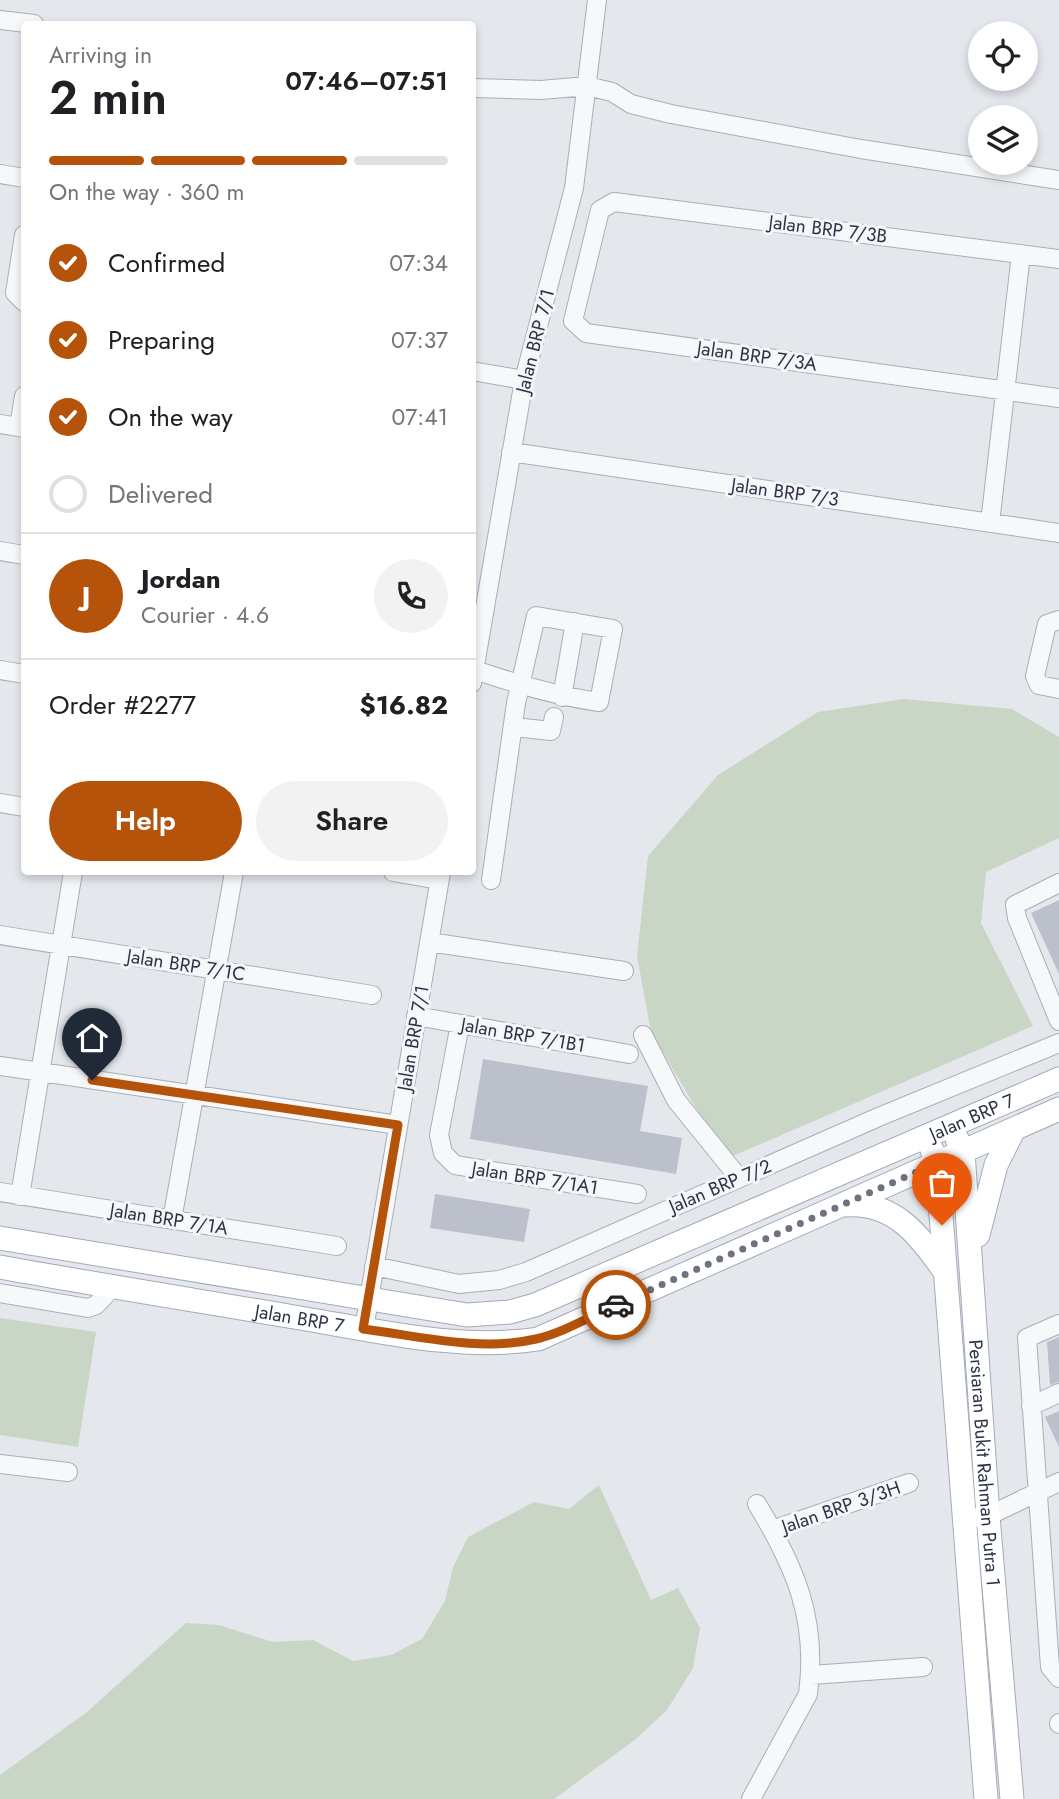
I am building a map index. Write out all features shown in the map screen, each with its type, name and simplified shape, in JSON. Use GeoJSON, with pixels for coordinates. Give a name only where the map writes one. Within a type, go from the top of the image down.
{"type":"FeatureCollection","features":[{"type":"Feature","properties":{"kind":"main road","name":"Jalan BRP 7"},"geometry":{"type":"LineString","coordinates":[[0,1238],[467,1315],[510,1312],[536,1305],[1059,1079]]}},
{"type":"Feature","properties":{"kind":"main road","name":"Jalan BRP 7"},"geometry":{"type":"LineString","coordinates":[[0,1267],[363,1329],[475,1344],[538,1339],[1059,1109]]}},
{"type":"Feature","properties":{"kind":"main road","name":"Persiaran Bukit Rahman Putra 1"},"geometry":{"type":"LineString","coordinates":[[951,1127],[963,1152],[988,1516],[1012,1799]]}},
{"type":"Feature","properties":{"kind":"main road"},"geometry":{"type":"LineString","coordinates":[[973,1279],[985,1198],[996,1165],[1014,1129]]}},
{"type":"Feature","properties":{"kind":"main road","name":"Persiaran Bukit Rahman Putra 1"},"geometry":{"type":"LineString","coordinates":[[926,1137],[937,1163],[986,1799]]}},
{"type":"Feature","properties":{"kind":"main road"},"geometry":{"type":"LineString","coordinates":[[841,1206],[857,1204],[894,1215],[923,1239],[945,1272]]}},
{"type":"Feature","properties":{"kind":"street","name":"Jalan BRP 7/1"},"geometry":{"type":"LineString","coordinates":[[477,629],[524,380],[574,188],[597,0]]}},
{"type":"Feature","properties":{"kind":"street"},"geometry":{"type":"LineString","coordinates":[[0,20],[21,22]]}},
{"type":"Feature","properties":{"kind":"street"},"geometry":{"type":"LineString","coordinates":[[476,88],[541,90],[587,86],[612,92],[631,104],[671,114],[860,149],[1059,180]]}},
{"type":"Feature","properties":{"kind":"street"},"geometry":{"type":"LineString","coordinates":[[0,174],[21,178]]}},
{"type":"Feature","properties":{"kind":"street","name":"Jalan BRP 7/3B"},"geometry":{"type":"LineString","coordinates":[[600,210],[614,202],[1059,259]]}},
{"type":"Feature","properties":{"kind":"street","name":"Jalan BRP 7/3A"},"geometry":{"type":"LineString","coordinates":[[600,210],[573,321],[586,333],[1059,398]]}},
{"type":"Feature","properties":{"kind":"street"},"geometry":{"type":"LineString","coordinates":[[21,254],[15,293],[21,299]]}},
{"type":"Feature","properties":{"kind":"street"},"geometry":{"type":"LineString","coordinates":[[990,523],[1021,254]]}},
{"type":"Feature","properties":{"kind":"street"},"geometry":{"type":"LineString","coordinates":[[476,372],[524,380]]}},
{"type":"Feature","properties":{"kind":"street"},"geometry":{"type":"LineString","coordinates":[[0,424],[21,427]]}},
{"type":"Feature","properties":{"kind":"street","name":"Jalan BRP 7/3"},"geometry":{"type":"LineString","coordinates":[[511,452],[1059,533]]}},
{"type":"Feature","properties":{"kind":"street"},"geometry":{"type":"LineString","coordinates":[[0,551],[21,554]]}},
{"type":"Feature","properties":{"kind":"street"},"geometry":{"type":"LineString","coordinates":[[476,677],[522,686],[562,697],[599,702],[613,629],[536,616],[522,686],[514,727],[491,880]]}},
{"type":"Feature","properties":{"kind":"street"},"geometry":{"type":"LineString","coordinates":[[1059,620],[1047,624],[1035,676],[1039,685],[1059,689]]}},
{"type":"Feature","properties":{"kind":"street"},"geometry":{"type":"LineString","coordinates":[[562,697],[575,622]]}},
{"type":"Feature","properties":{"kind":"street"},"geometry":{"type":"LineString","coordinates":[[0,670],[21,674]]}},
{"type":"Feature","properties":{"kind":"street"},"geometry":{"type":"LineString","coordinates":[[514,727],[551,731],[554,717]]}},
{"type":"Feature","properties":{"kind":"street"},"geometry":{"type":"LineString","coordinates":[[0,803],[21,806]]}},
{"type":"Feature","properties":{"kind":"street"},"geometry":{"type":"LineString","coordinates":[[20,1196],[73,875]]}},
{"type":"Feature","properties":{"kind":"street"},"geometry":{"type":"LineString","coordinates":[[172,1220],[233,875]]}},
{"type":"Feature","properties":{"kind":"street","name":"Jalan BRP 7/1"},"geometry":{"type":"LineString","coordinates":[[363,1329],[440,876]]}},
{"type":"Feature","properties":{"kind":"street"},"geometry":{"type":"LineString","coordinates":[[1059,883],[1015,905],[1017,918],[1059,1021]]}},
{"type":"Feature","properties":{"kind":"street","name":"Jalan BRP 7/1C"},"geometry":{"type":"LineString","coordinates":[[0,935],[372,995]]}},
{"type":"Feature","properties":{"kind":"street"},"geometry":{"type":"LineString","coordinates":[[429,942],[624,971]]}},
{"type":"Feature","properties":{"kind":"street","name":"Jalan BRP 7/1B1"},"geometry":{"type":"LineString","coordinates":[[416,1016],[629,1054]]}},
{"type":"Feature","properties":{"kind":"street","name":"Jalan BRP 7/1A1"},"geometry":{"type":"LineString","coordinates":[[460,1024],[439,1135],[443,1153],[455,1165],[637,1194]]}},
{"type":"Feature","properties":{"kind":"street"},"geometry":{"type":"LineString","coordinates":[[643,1035],[676,1100],[739,1178]]}},
{"type":"Feature","properties":{"kind":"street","name":"Jalan BRP 7/2"},"geometry":{"type":"LineString","coordinates":[[374,1266],[459,1284],[499,1280],[526,1272],[1059,1042]]}},
{"type":"Feature","properties":{"kind":"street"},"geometry":{"type":"LineString","coordinates":[[0,1066],[194,1097],[398,1125]]}},
{"type":"Feature","properties":{"kind":"street","name":"Jalan BRP 7/1A"},"geometry":{"type":"LineString","coordinates":[[0,1192],[337,1246]]}},
{"type":"Feature","properties":{"kind":"street"},"geometry":{"type":"LineString","coordinates":[[0,1293],[88,1308],[96,1305],[113,1287]]}},
{"type":"Feature","properties":{"kind":"street"},"geometry":{"type":"LineString","coordinates":[[1059,1324],[1027,1338],[1050,1667],[1059,1678]]}},
{"type":"Feature","properties":{"kind":"street"},"geometry":{"type":"LineString","coordinates":[[1031,1406],[1059,1393]]}},
{"type":"Feature","properties":{"kind":"street"},"geometry":{"type":"LineString","coordinates":[[0,1464],[68,1472]]}},
{"type":"Feature","properties":{"kind":"street"},"geometry":{"type":"LineString","coordinates":[[963,1519],[988,1516],[1059,1482]]}},
{"type":"Feature","properties":{"kind":"street","name":"Jalan BRP 3/3H"},"geometry":{"type":"LineString","coordinates":[[772,1530],[909,1483]]}},
{"type":"Feature","properties":{"kind":"street"},"geometry":{"type":"LineString","coordinates":[[751,1799],[808,1694],[811,1675],[810,1625],[795,1580],[757,1504]]}},
{"type":"Feature","properties":{"kind":"street"},"geometry":{"type":"LineString","coordinates":[[811,1675],[923,1667]]}},
{"type":"Feature","properties":{"kind":"green space"},"geometry":{"type":"Polygon","coordinates":[[[904,699],[1012,709],[1059,737],[1059,838],[986,872],[981,923],[1033,1026],[726,1159],[651,1032],[637,956],[648,856],[718,775],[818,712],[904,699]]]}},
{"type":"Feature","properties":{"kind":"green space"},"geometry":{"type":"Polygon","coordinates":[[[0,1318],[96,1332],[78,1447],[0,1435],[0,1318]]]}},
{"type":"Feature","properties":{"kind":"green space"},"geometry":{"type":"Polygon","coordinates":[[[599,1485],[651,1600],[678,1588],[700,1628],[693,1668],[667,1710],[636,1739],[554,1799],[0,1799],[0,1775],[87,1712],[186,1623],[219,1625],[273,1642],[313,1640],[353,1661],[391,1655],[422,1639],[445,1601],[453,1567],[468,1537],[534,1502],[569,1509],[599,1485]]]}},
{"type":"Feature","properties":{"kind":"building"},"geometry":{"type":"Polygon","coordinates":[[[1059,900],[1059,974],[1031,913],[1059,900]]]}},
{"type":"Feature","properties":{"kind":"building"},"geometry":{"type":"Polygon","coordinates":[[[483,1059],[648,1086],[640,1131],[682,1138],[676,1174],[470,1139],[483,1059]]]}},
{"type":"Feature","properties":{"kind":"building"},"geometry":{"type":"Polygon","coordinates":[[[435,1194],[530,1209],[524,1242],[430,1228],[435,1194]]]}},
{"type":"Feature","properties":{"kind":"building"},"geometry":{"type":"Polygon","coordinates":[[[1059,1337],[1059,1382],[1050,1385],[1047,1342],[1059,1337]]]}},
{"type":"Feature","properties":{"kind":"building"},"geometry":{"type":"Polygon","coordinates":[[[1059,1411],[1059,1447],[1045,1417],[1059,1411]]]}},
{"type":"Feature","properties":{"kind":"way so far"},"geometry":{"type":"LineString","coordinates":[[616,1305],[937,1163],[942,1225]]}},
{"type":"Feature","properties":{"kind":"route"},"geometry":{"type":"LineString","coordinates":[[92,1080],[398,1125],[363,1329],[475,1344],[512,1343],[538,1339],[616,1305]]}}]}
